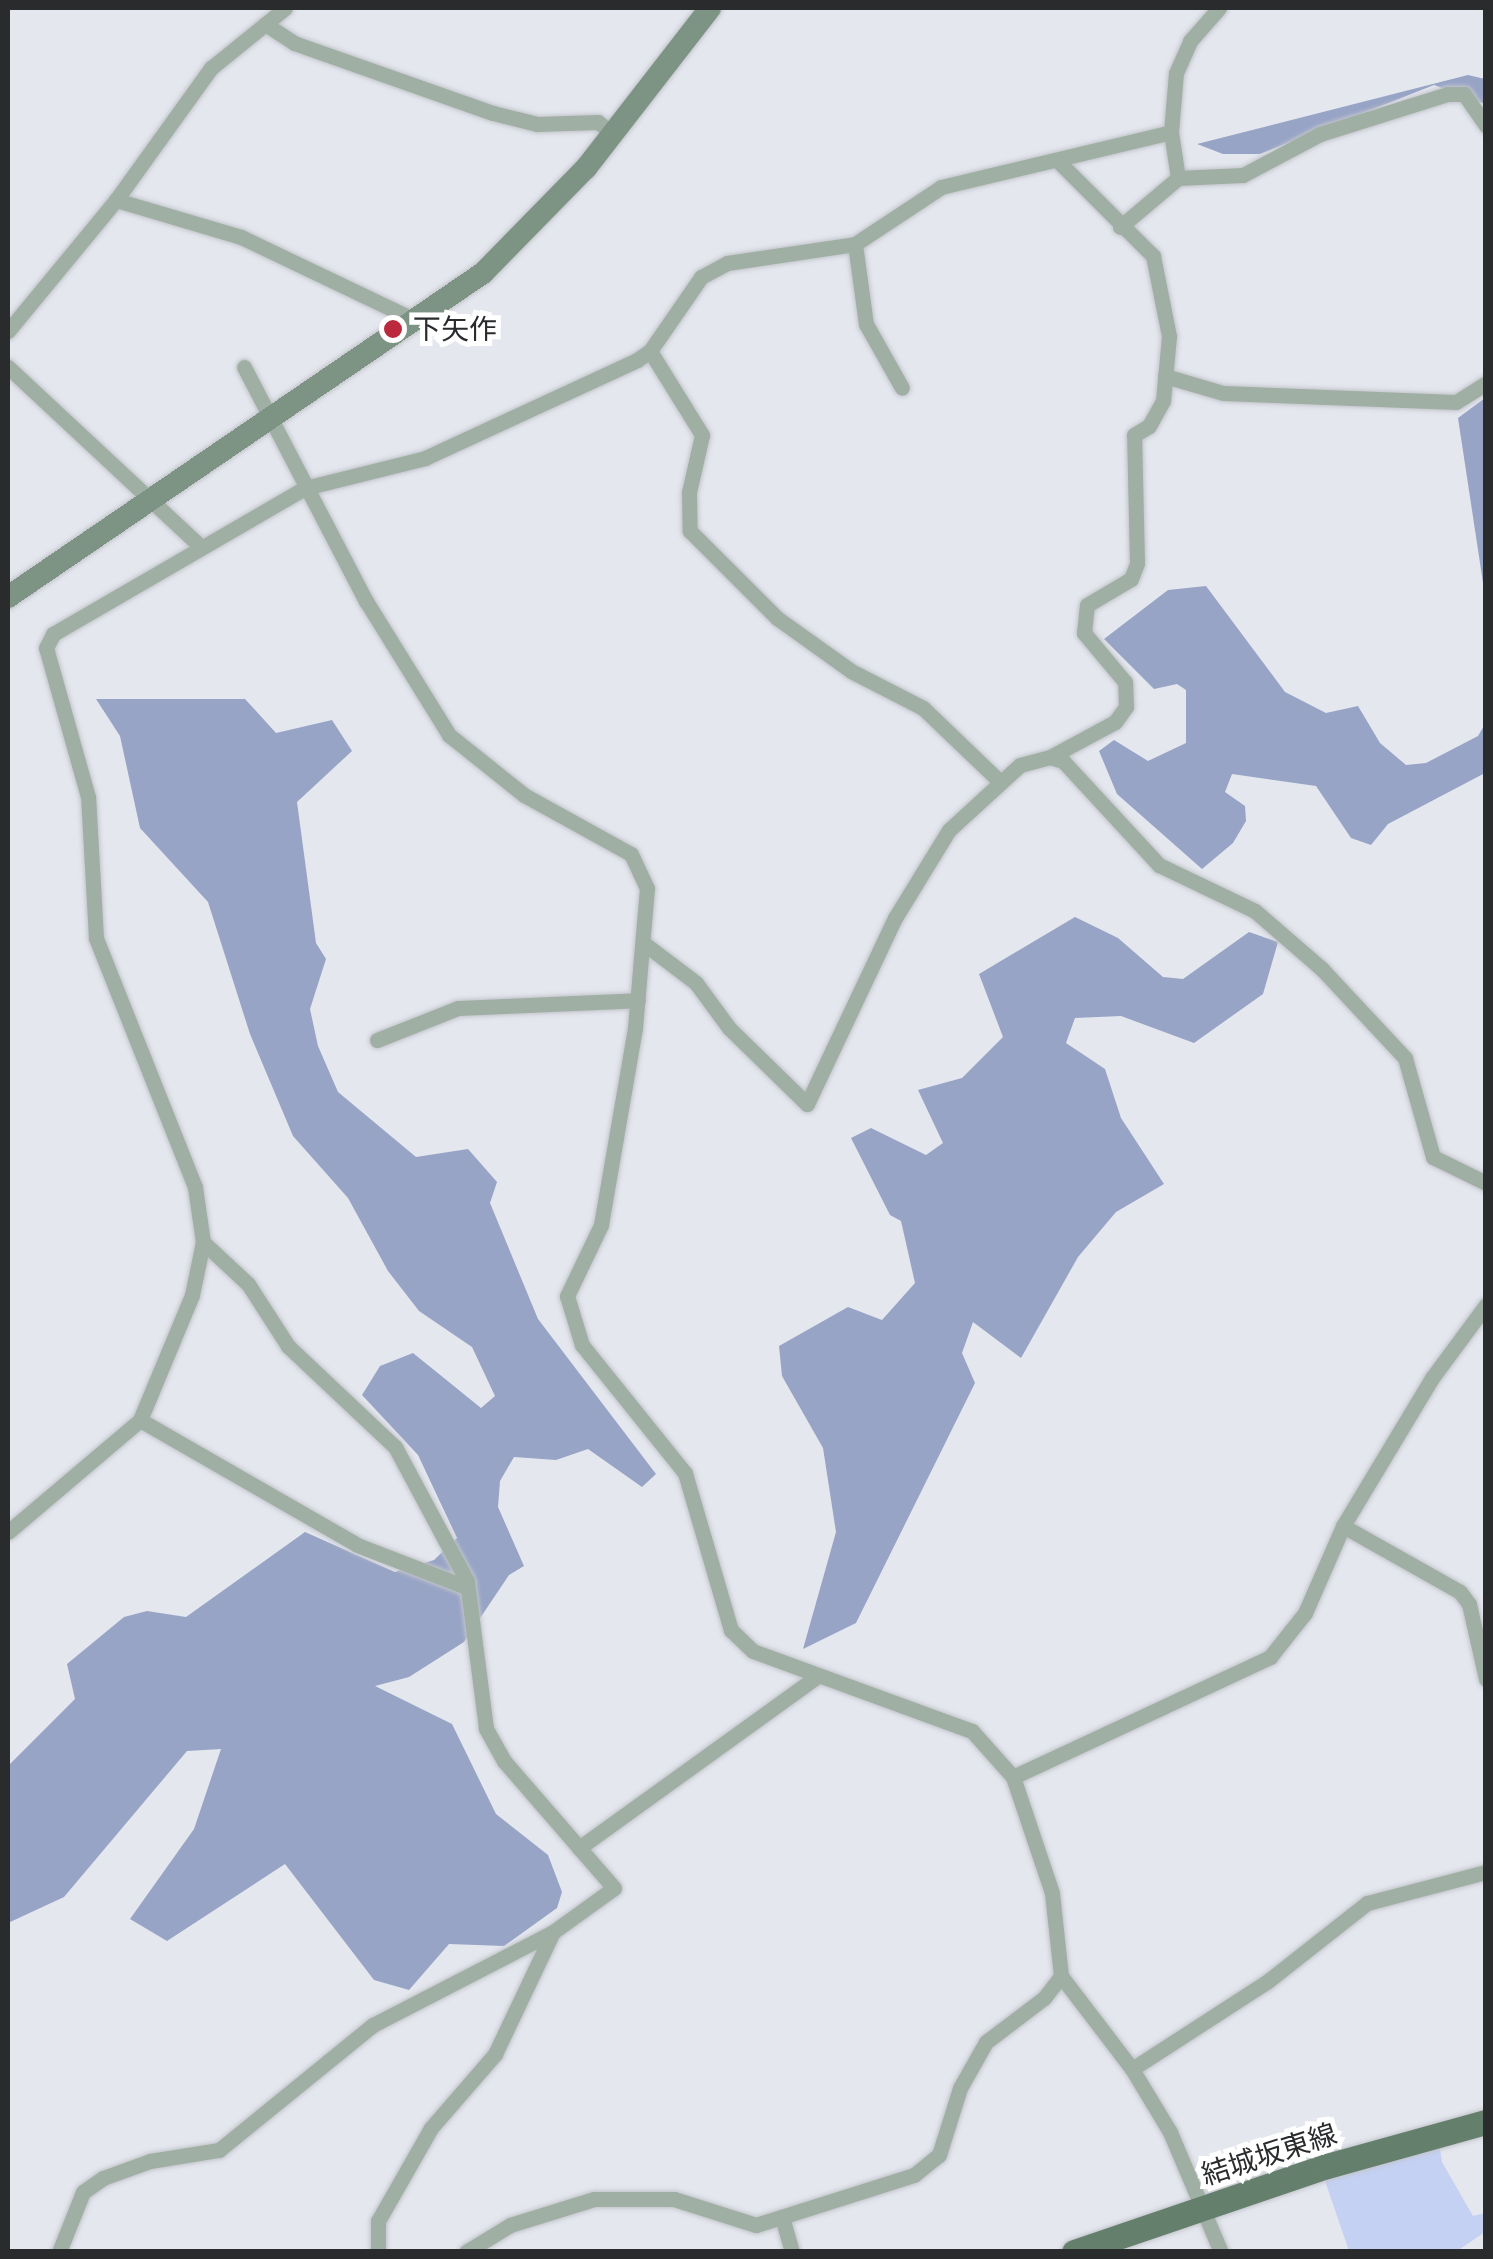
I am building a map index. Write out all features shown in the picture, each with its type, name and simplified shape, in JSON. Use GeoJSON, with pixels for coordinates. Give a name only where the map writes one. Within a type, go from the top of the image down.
{"type":"FeatureCollection","features":[{"type":"Feature","properties":{"kind":"main road","name":"結城坂東線"},"geometry":{"type":"LineString","coordinates":[[1074,2252],[1205,2206],[1486,2122]]}},
{"type":"Feature","properties":{"kind":"street"},"geometry":{"type":"LineString","coordinates":[[8,331],[116,200],[212,68],[284,8]]}},
{"type":"Feature","properties":{"kind":"street"},"geometry":{"type":"LineString","coordinates":[[8,597],[418,322],[512,247],[613,134],[710,8]]}},
{"type":"Feature","properties":{"kind":"street"},"geometry":{"type":"LineString","coordinates":[[1178,178],[1171,132],[1176,73],[1190,41],[1219,8]]}},
{"type":"Feature","properties":{"kind":"street"},"geometry":{"type":"LineString","coordinates":[[265,24],[294,43],[493,113],[537,124],[598,122],[613,134]]}},
{"type":"Feature","properties":{"kind":"street"},"geometry":{"type":"LineString","coordinates":[[1120,227],[1178,178],[1244,175],[1320,134],[1448,94],[1464,94],[1486,126]]}},
{"type":"Feature","properties":{"kind":"street"},"geometry":{"type":"LineString","coordinates":[[8,1532],[140,1420],[164,1374],[203,1242],[195,1187],[100,955],[88,797],[46,648],[78,615],[305,488],[424,458],[650,351],[701,277],[727,263],[855,244],[941,186],[1171,132]]}},
{"type":"Feature","properties":{"kind":"street"},"geometry":{"type":"LineString","coordinates":[[646,945],[696,983],[729,1028],[807,1104],[922,870],[949,830],[998,781],[1020,765],[1050,757],[1115,722],[1126,707],[1125,682],[1084,633],[1088,605],[1131,579],[1137,564],[1134,435],[1149,426],[1163,401],[1169,336],[1160,271],[1153,256],[1058,161]]}},
{"type":"Feature","properties":{"kind":"street"},"geometry":{"type":"LineString","coordinates":[[116,200],[241,237],[418,322]]}},
{"type":"Feature","properties":{"kind":"street"},"geometry":{"type":"LineString","coordinates":[[855,244],[866,324],[902,388]]}},
{"type":"Feature","properties":{"kind":"street"},"geometry":{"type":"LineString","coordinates":[[650,351],[702,436],[689,492],[690,531],[777,618],[851,672],[923,708],[998,781]]}},
{"type":"Feature","properties":{"kind":"street"},"geometry":{"type":"LineString","coordinates":[[8,367],[200,546]]}},
{"type":"Feature","properties":{"kind":"street"},"geometry":{"type":"LineString","coordinates":[[244,367],[403,667],[449,735],[524,795],[631,854],[646,888],[646,945],[601,1226],[571,1281],[570,1324],[598,1370],[685,1473],[731,1630],[753,1650],[972,1732],[1013,1776],[1052,1893],[1060,1976],[1132,2069],[1205,2206],[1221,2252]]}},
{"type":"Feature","properties":{"kind":"street"},"geometry":{"type":"LineString","coordinates":[[1165,376],[1223,393],[1456,402],[1486,383]]}},
{"type":"Feature","properties":{"kind":"street"},"geometry":{"type":"LineString","coordinates":[[1050,757],[1063,761],[1158,865],[1255,910],[1322,969],[1405,1058],[1433,1157],[1486,1183]]}},
{"type":"Feature","properties":{"kind":"street"},"geometry":{"type":"LineString","coordinates":[[377,1040],[458,1008],[638,1000]]}},
{"type":"Feature","properties":{"kind":"street"},"geometry":{"type":"LineString","coordinates":[[59,2252],[84,2192],[103,2178],[150,2161],[220,2150],[373,2024],[553,1932],[614,1888],[504,1762],[486,1728],[476,1611],[395,1447],[288,1346],[248,1284],[203,1242]]}},
{"type":"Feature","properties":{"kind":"street"},"geometry":{"type":"LineString","coordinates":[[1013,1776],[1270,1657],[1305,1613],[1343,1526],[1432,1378],[1486,1306]]}},
{"type":"Feature","properties":{"kind":"street"},"geometry":{"type":"LineString","coordinates":[[140,1420],[357,1545],[466,1587]]}},
{"type":"Feature","properties":{"kind":"street"},"geometry":{"type":"LineString","coordinates":[[1343,1526],[1460,1592],[1469,1604],[1486,1679]]}},
{"type":"Feature","properties":{"kind":"street"},"geometry":{"type":"LineString","coordinates":[[579,1848],[816,1676]]}},
{"type":"Feature","properties":{"kind":"street"},"geometry":{"type":"LineString","coordinates":[[1132,2069],[1268,1981],[1367,1903],[1486,1872]]}},
{"type":"Feature","properties":{"kind":"street"},"geometry":{"type":"LineString","coordinates":[[378,2252],[378,2220],[431,2128],[504,2038],[553,1932]]}},
{"type":"Feature","properties":{"kind":"street"},"geometry":{"type":"LineString","coordinates":[[466,2252],[510,2224],[594,2199],[674,2199],[756,2226],[914,2175],[940,2156],[972,2061],[1060,1976]]}},
{"type":"Feature","properties":{"kind":"street"},"geometry":{"type":"LineString","coordinates":[[782,2217],[792,2252]]}},
{"type":"Feature","properties":{"kind":"shaded area"},"geometry":{"type":"Polygon","coordinates":[[[1468,75],[1485,79],[1485,104],[1434,85],[1260,154],[1223,154],[1197,144],[1468,75]]]}},
{"type":"Feature","properties":{"kind":"shaded area"},"geometry":{"type":"Polygon","coordinates":[[[1485,398],[1485,596],[1458,418],[1485,398]]]}},
{"type":"Feature","properties":{"kind":"shaded area"},"geometry":{"type":"Polygon","coordinates":[[[1206,586],[1285,692],[1326,713],[1358,706],[1380,743],[1406,765],[1426,763],[1478,736],[1485,724],[1485,773],[1388,824],[1371,845],[1351,838],[1316,786],[1232,774],[1225,792],[1245,806],[1246,821],[1233,843],[1202,869],[1117,794],[1099,751],[1114,740],[1148,761],[1186,743],[1186,690],[1177,684],[1154,689],[1104,639],[1168,590],[1206,586]]]}},
{"type":"Feature","properties":{"kind":"shaded area"},"geometry":{"type":"Polygon","coordinates":[[[96,699],[245,699],[276,733],[332,720],[352,751],[297,802],[316,943],[326,959],[310,1009],[318,1046],[338,1092],[416,1157],[468,1149],[497,1182],[490,1203],[538,1319],[656,1474],[642,1487],[588,1449],[556,1460],[514,1457],[500,1481],[498,1507],[524,1566],[509,1575],[464,1642],[409,1677],[375,1686],[452,1724],[496,1814],[548,1855],[562,1892],[557,1908],[504,1946],[449,1944],[409,1990],[374,1980],[285,1864],[167,1941],[130,1919],[194,1829],[221,1749],[187,1751],[64,1897],[8,1923],[8,1766],[75,1699],[67,1664],[124,1617],[147,1611],[186,1617],[305,1532],[395,1572],[434,1560],[457,1538],[418,1455],[362,1395],[380,1366],[413,1353],[481,1408],[495,1396],[472,1347],[419,1311],[388,1271],[348,1198],[293,1136],[250,1034],[208,902],[140,828],[120,736],[96,699]]]}},
{"type":"Feature","properties":{"kind":"shaded area"},"geometry":{"type":"Polygon","coordinates":[[[1075,917],[1118,938],[1163,977],[1183,979],[1249,932],[1278,942],[1263,994],[1194,1043],[1121,1016],[1075,1018],[1066,1043],[1105,1069],[1121,1118],[1164,1184],[1116,1212],[1078,1257],[1021,1358],[973,1322],[962,1353],[975,1383],[856,1623],[803,1649],[836,1532],[823,1448],[782,1376],[779,1346],[848,1307],[882,1320],[915,1283],[901,1221],[890,1215],[851,1138],[871,1128],[926,1155],[943,1143],[918,1090],[962,1078],[1003,1037],[979,974],[1075,917]]]}},
{"type":"Feature","properties":{"kind":"shaded area"},"geometry":{"type":"Polygon","coordinates":[[[1439,2144],[1442,2162],[1473,2216],[1485,2213],[1485,2232],[1457,2251],[1349,2251],[1324,2178],[1439,2144]]]}},
{"type":"Feature","properties":{"kind":"place","name":"下矢作"},"geometry":{"type":"Point","coordinates":[393,329]}}]}
